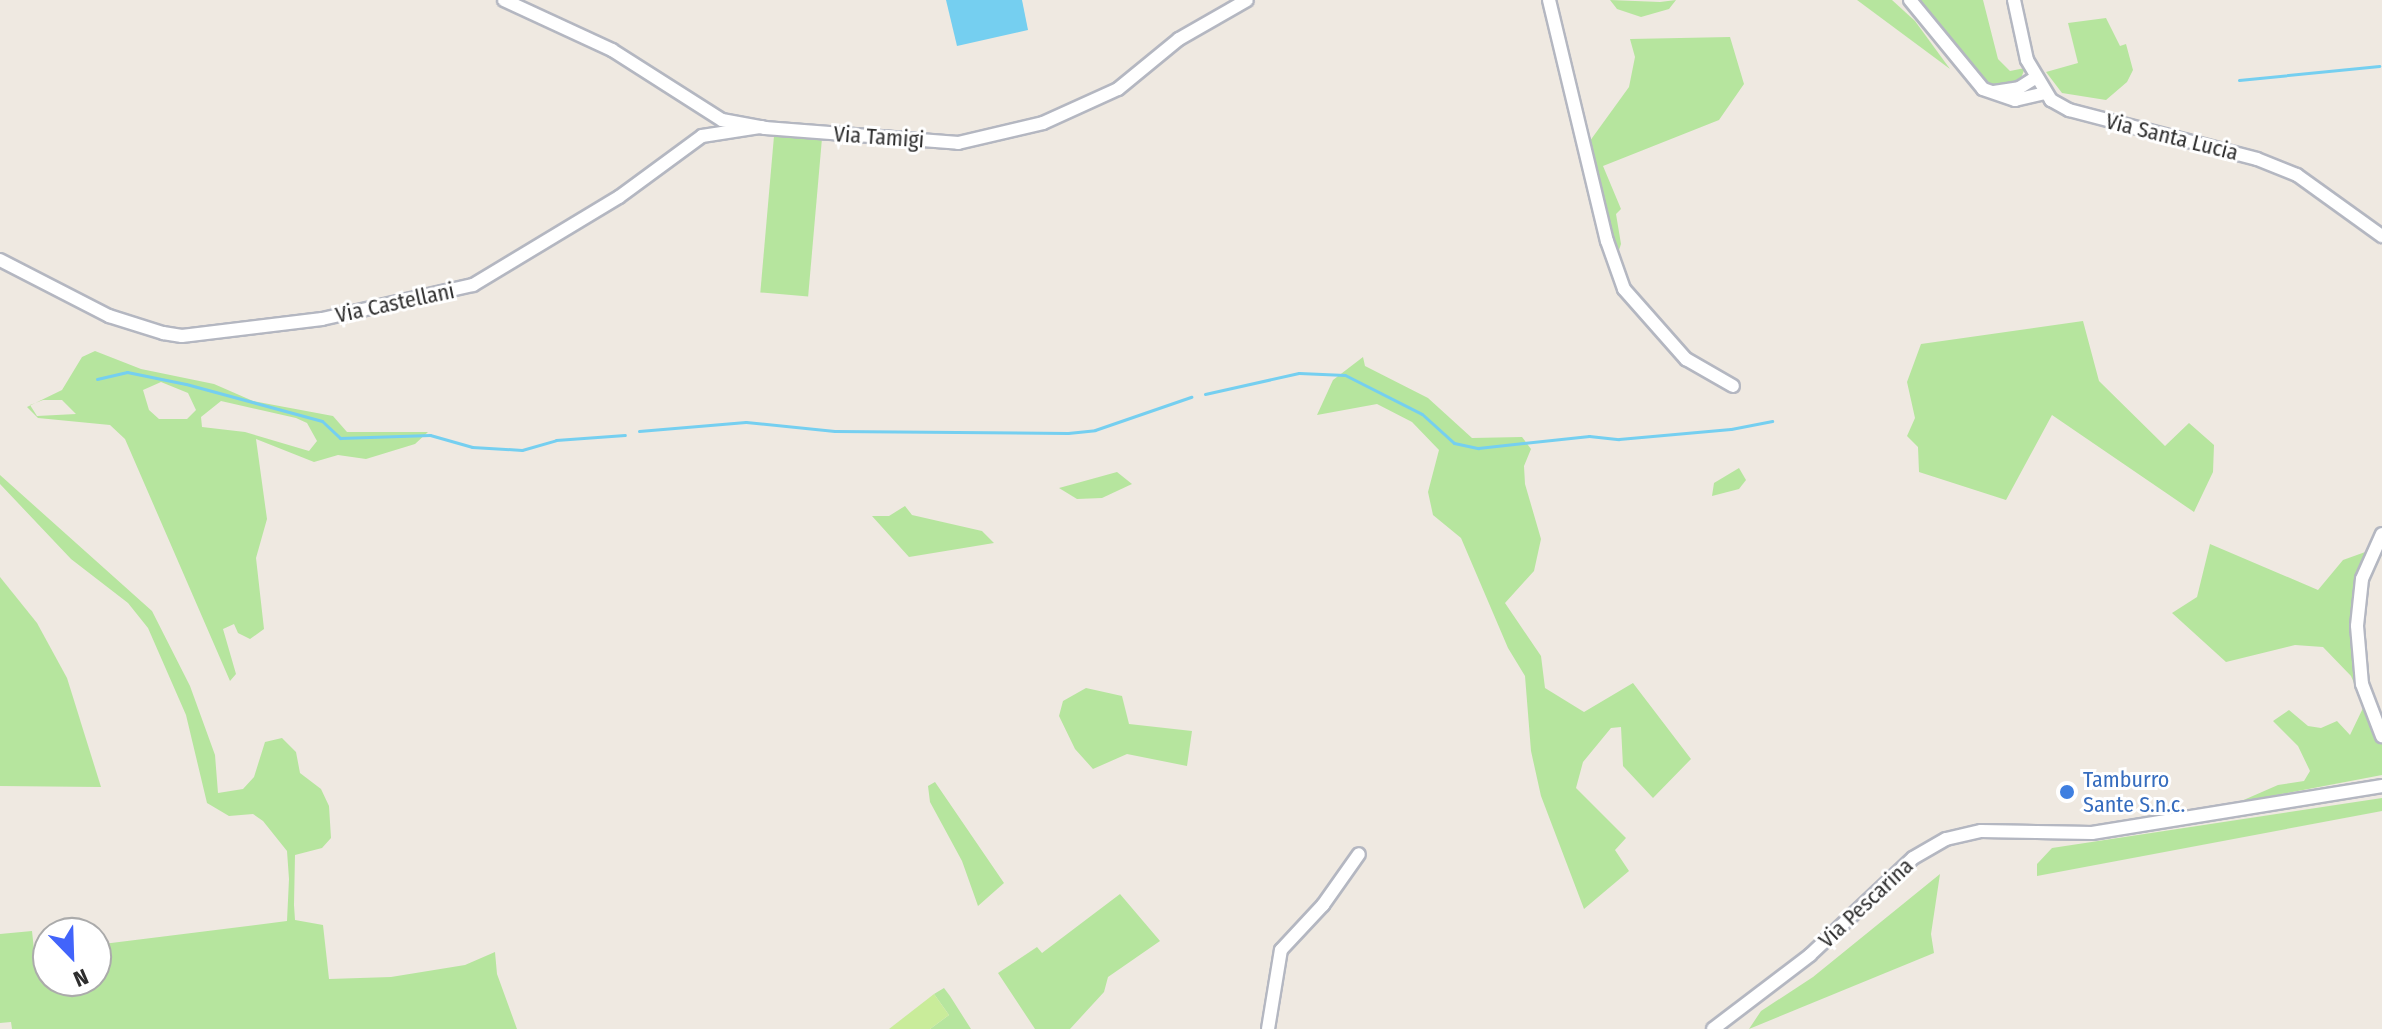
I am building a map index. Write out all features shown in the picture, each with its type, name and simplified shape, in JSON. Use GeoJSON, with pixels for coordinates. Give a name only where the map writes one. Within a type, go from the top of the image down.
{"type":"FeatureCollection","features":[{"type":"Feature","properties":{"kind":"street","name":"Via Tamigi"},"geometry":{"type":"LineString","coordinates":[[504,0],[574,29],[722,120],[761,127],[958,143],[1043,123],[1118,89],[1179,39],[1247,0]]}},
{"type":"Feature","properties":{"kind":"street"},"geometry":{"type":"LineString","coordinates":[[1549,0],[1607,241],[1624,289],[1686,359],[1733,386]]}},
{"type":"Feature","properties":{"kind":"street"},"geometry":{"type":"LineString","coordinates":[[1910,0],[1989,92],[2015,100],[2045,93]]}},
{"type":"Feature","properties":{"kind":"street","name":"Via Santa Lucia"},"geometry":{"type":"LineString","coordinates":[[2014,0],[2035,78],[2045,93],[2069,110],[2257,159],[2297,175],[2382,236]]}},
{"type":"Feature","properties":{"kind":"street"},"geometry":{"type":"LineString","coordinates":[[1989,92],[2019,88],[2035,78]]}},
{"type":"Feature","properties":{"kind":"street","name":"Via Castellani"},"geometry":{"type":"LineString","coordinates":[[0,260],[109,316],[163,333],[182,336],[322,319],[473,285],[619,197],[702,136],[730,136],[761,127]]}},
{"type":"Feature","properties":{"kind":"street"},"geometry":{"type":"LineString","coordinates":[[2382,534],[2362,579],[2357,626],[2362,684],[2382,736]]}},
{"type":"Feature","properties":{"kind":"street","name":"Via Pescarina"},"geometry":{"type":"LineString","coordinates":[[1713,1029],[1810,955],[1913,858],[1946,839],[1981,831],[2107,831],[2379,784]]}},
{"type":"Feature","properties":{"kind":"street"},"geometry":{"type":"LineString","coordinates":[[1268,1029],[1281,950],[1323,905],[1359,854]]}},
{"type":"Feature","properties":{"kind":"green space"},"geometry":{"type":"Polygon","coordinates":[[[1610,0],[1676,0],[1669,9],[1641,17],[1617,9],[1610,0]]]}},
{"type":"Feature","properties":{"kind":"green space"},"geometry":{"type":"Polygon","coordinates":[[[1857,0],[1892,0],[1915,21],[1950,69],[1857,0]]]}},
{"type":"Feature","properties":{"kind":"green space"},"geometry":{"type":"Polygon","coordinates":[[[1917,0],[1983,0],[1998,59],[2010,71],[2025,68],[2021,78],[1999,88],[1986,83],[1917,0]]]}},
{"type":"Feature","properties":{"kind":"green space"},"geometry":{"type":"Polygon","coordinates":[[[2106,18],[2120,46],[2126,44],[2133,70],[2127,82],[2106,100],[2062,93],[2046,72],[2078,63],[2068,23],[2106,18]]]}},
{"type":"Feature","properties":{"kind":"green space"},"geometry":{"type":"Polygon","coordinates":[[[1730,37],[1744,84],[1719,120],[1603,166],[1621,209],[1616,214],[1621,244],[1617,256],[1587,145],[1629,87],[1635,57],[1630,39],[1730,37]]]}},
{"type":"Feature","properties":{"kind":"green space"},"geometry":{"type":"Polygon","coordinates":[[[774,136],[822,140],[808,297],[760,292],[774,136]]]}},
{"type":"Feature","properties":{"kind":"green space"},"geometry":{"type":"Polygon","coordinates":[[[2083,321],[2099,381],[2165,446],[2189,423],[2214,445],[2213,472],[2194,512],[2052,415],[2006,500],[1919,472],[1918,447],[1907,436],[1915,418],[1907,382],[1921,344],[2083,321]]]}},
{"type":"Feature","properties":{"kind":"green space"},"geometry":{"type":"Polygon","coordinates":[[[95,351],[141,369],[214,384],[253,401],[333,416],[347,432],[428,432],[415,444],[366,459],[338,455],[314,462],[256,439],[267,519],[256,558],[264,629],[250,639],[238,633],[234,624],[223,629],[236,674],[230,681],[125,439],[110,425],[38,418],[27,407],[30,405],[37,416],[76,414],[62,400],[35,403],[62,390],[82,357],[95,351]],[[161,382],[143,390],[149,410],[159,419],[187,419],[196,410],[188,393],[161,382]],[[221,401],[201,417],[202,427],[245,432],[309,451],[317,441],[307,423],[296,418],[221,401]]]}},
{"type":"Feature","properties":{"kind":"green space"},"geometry":{"type":"Polygon","coordinates":[[[1363,357],[1365,366],[1428,398],[1472,438],[1522,437],[1531,449],[1524,466],[1525,484],[1541,539],[1534,571],[1505,603],[1541,656],[1545,688],[1584,712],[1633,683],[1691,759],[1653,798],[1623,766],[1621,727],[1611,728],[1583,762],[1576,788],[1626,838],[1615,850],[1629,871],[1584,909],[1541,796],[1531,751],[1525,676],[1508,648],[1461,538],[1433,515],[1428,492],[1439,450],[1412,422],[1377,404],[1317,415],[1333,380],[1363,357]]]}},
{"type":"Feature","properties":{"kind":"green space"},"geometry":{"type":"Polygon","coordinates":[[[1739,468],[1746,480],[1739,489],[1712,496],[1714,483],[1739,468]]]}},
{"type":"Feature","properties":{"kind":"green space"},"geometry":{"type":"Polygon","coordinates":[[[1117,472],[1132,484],[1102,498],[1077,499],[1059,488],[1117,472]]]}},
{"type":"Feature","properties":{"kind":"green space"},"geometry":{"type":"Polygon","coordinates":[[[0,475],[152,611],[190,686],[215,755],[218,793],[243,789],[254,777],[265,742],[282,738],[296,752],[300,773],[321,789],[329,806],[331,838],[322,848],[295,855],[294,905],[295,920],[323,925],[329,979],[391,977],[465,965],[495,952],[497,974],[517,1029],[12,1029],[11,1022],[0,1023],[0,934],[32,931],[32,997],[112,997],[112,943],[287,921],[289,879],[287,851],[263,821],[253,814],[229,816],[207,803],[186,715],[148,628],[128,603],[71,559],[0,484],[0,475]]]}},
{"type":"Feature","properties":{"kind":"green space"},"geometry":{"type":"Polygon","coordinates":[[[905,506],[912,515],[982,531],[994,543],[909,557],[872,516],[889,516],[905,506]]]}},
{"type":"Feature","properties":{"kind":"green space"},"geometry":{"type":"Polygon","coordinates":[[[2210,544],[2318,590],[2343,560],[2368,551],[2356,583],[2354,666],[2363,705],[2351,676],[2323,647],[2295,645],[2226,662],[2172,613],[2197,597],[2210,544]]]}},
{"type":"Feature","properties":{"kind":"green space"},"geometry":{"type":"Polygon","coordinates":[[[0,577],[37,623],[67,678],[101,787],[0,786],[0,577]]]}},
{"type":"Feature","properties":{"kind":"green space"},"geometry":{"type":"Polygon","coordinates":[[[1086,688],[1122,696],[1129,724],[1192,731],[1187,766],[1127,754],[1093,769],[1075,749],[1059,716],[1063,701],[1086,688]]]}},
{"type":"Feature","properties":{"kind":"green space"},"geometry":{"type":"Polygon","coordinates":[[[2364,706],[2382,743],[2382,775],[2239,802],[2278,785],[2304,781],[2310,771],[2298,746],[2273,721],[2289,710],[2308,726],[2321,728],[2337,721],[2350,735],[2364,706]]]}},
{"type":"Feature","properties":{"kind":"green space"},"geometry":{"type":"Polygon","coordinates":[[[935,782],[1004,883],[978,906],[962,861],[930,802],[928,786],[935,782]]]}},
{"type":"Feature","properties":{"kind":"green space"},"geometry":{"type":"Polygon","coordinates":[[[2382,798],[2382,811],[2037,876],[2037,864],[2052,848],[2382,798]]]}},
{"type":"Feature","properties":{"kind":"green space"},"geometry":{"type":"Polygon","coordinates":[[[1940,874],[1931,934],[1934,953],[1749,1029],[1761,1011],[1813,977],[1940,874]]]}},
{"type":"Feature","properties":{"kind":"green space"},"geometry":{"type":"Polygon","coordinates":[[[1120,894],[1160,941],[1108,977],[1104,992],[1070,1029],[1035,1029],[998,973],[1037,947],[1042,953],[1120,894]]]}},
{"type":"Feature","properties":{"kind":"green space"},"geometry":{"type":"Polygon","coordinates":[[[944,988],[971,1029],[930,1029],[949,1015],[934,994],[944,988]]]}},
{"type":"Feature","properties":{"kind":"green space"},"geometry":{"type":"Polygon","coordinates":[[[934,994],[949,1015],[930,1029],[889,1029],[934,994]]]}},
{"type":"Feature","properties":{"kind":"water"},"geometry":{"type":"Polygon","coordinates":[[[946,0],[1022,0],[1028,30],[957,46],[946,0]]]}},
{"type":"Feature","properties":{"kind":"waterway"},"geometry":{"type":"LineString","coordinates":[[2239,80],[2379,66]]}},
{"type":"Feature","properties":{"kind":"waterway"},"geometry":{"type":"LineString","coordinates":[[97,379],[127,372],[186,384],[322,421],[340,438],[430,435],[472,447],[522,450],[556,440],[625,435]]}},
{"type":"Feature","properties":{"kind":"waterway"},"geometry":{"type":"LineString","coordinates":[[1205,394],[1299,373],[1345,375],[1422,414],[1454,443],[1478,448],[1589,436],[1619,439],[1731,429],[1772,421]]}},
{"type":"Feature","properties":{"kind":"waterway"},"geometry":{"type":"LineString","coordinates":[[639,431],[746,422],[835,431],[1068,433],[1095,430],[1191,397]]}},
{"type":"Feature","properties":{"kind":"place","name":"Tamburro Sante S.n.c."},"geometry":{"type":"Point","coordinates":[2067,792]}}]}
